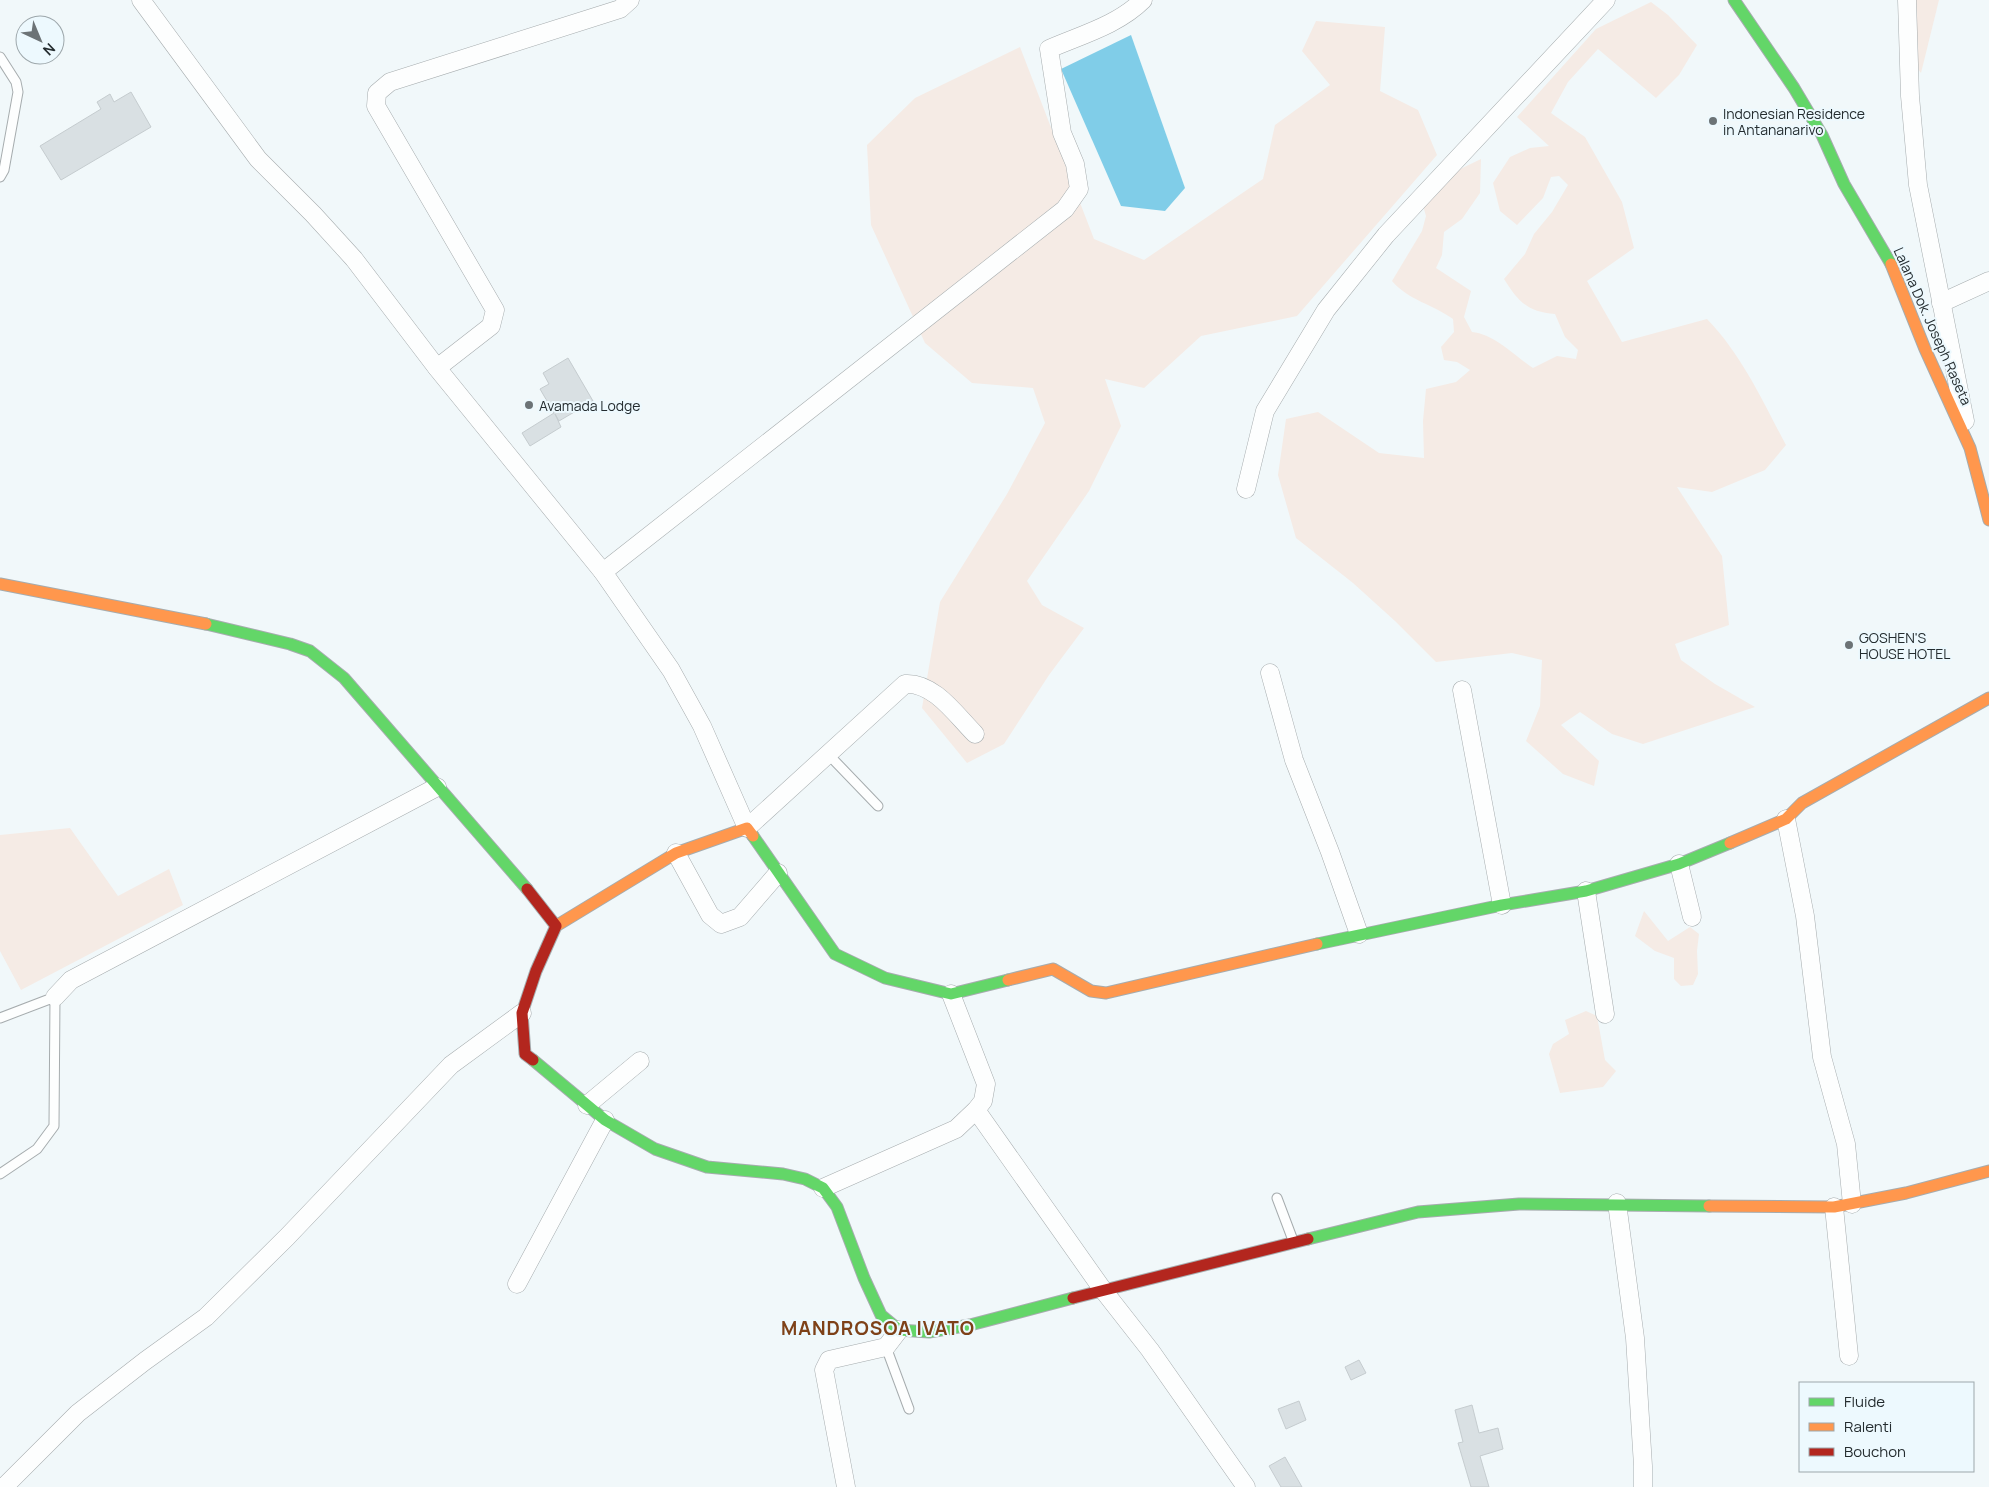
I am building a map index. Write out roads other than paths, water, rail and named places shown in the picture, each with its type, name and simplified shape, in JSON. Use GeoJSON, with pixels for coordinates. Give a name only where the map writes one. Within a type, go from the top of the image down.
{"type":"FeatureCollection","features":[{"type":"Feature","properties":{"kind":"street"},"geometry":{"type":"LineString","coordinates":[[141,0],[258,159],[313,214],[354,259],[437,368],[603,572],[671,670],[702,726],[747,828],[836,954],[885,978],[951,994],[1053,969],[1091,991],[1106,993],[1359,934],[1502,905],[1586,891],[1679,864],[1786,819],[1802,803],[1898,751],[1989,698]]}},
{"type":"Feature","properties":{"kind":"street"},"geometry":{"type":"LineString","coordinates":[[437,368],[490,326],[495,310],[376,106],[377,93],[390,82],[620,9],[630,0]]}},
{"type":"Feature","properties":{"kind":"street"},"geometry":{"type":"LineString","coordinates":[[603,572],[1065,208],[1079,189],[1075,164],[1062,133],[1049,49],[1101,28],[1143,0]]}},
{"type":"Feature","properties":{"kind":"street"},"geometry":{"type":"LineString","coordinates":[[1246,489],[1265,411],[1326,310],[1386,235],[1606,0]]}},
{"type":"Feature","properties":{"kind":"street","name":"Lalana Dok. Joseph Raseta"},"geometry":{"type":"LineString","coordinates":[[1734,0],[1794,88],[1822,136],[1844,184],[1890,261],[1925,349],[1970,448],[1989,520]]}},
{"type":"Feature","properties":{"kind":"street"},"geometry":{"type":"LineString","coordinates":[[1907,0],[1910,96],[1918,185],[1970,448]]}},
{"type":"Feature","properties":{"kind":"street"},"geometry":{"type":"LineString","coordinates":[[1941,304],[1989,281]]}},
{"type":"Feature","properties":{"kind":"street"},"geometry":{"type":"LineString","coordinates":[[0,584],[216,626],[290,644],[310,651],[344,678],[371,708],[438,788],[525,886],[556,926]]}},
{"type":"Feature","properties":{"kind":"street"},"geometry":{"type":"LineString","coordinates":[[1270,673],[1294,760],[1330,852],[1359,934]]}},
{"type":"Feature","properties":{"kind":"street"},"geometry":{"type":"LineString","coordinates":[[975,734],[933,692],[914,683],[905,684],[747,828],[676,853],[556,926],[536,971],[522,1013],[525,1054],[605,1120],[655,1149],[707,1167],[783,1174],[806,1179],[823,1188],[837,1207],[864,1278],[881,1315],[899,1330],[929,1332],[970,1325],[1418,1212],[1519,1204],[1618,1203],[1834,1207],[1906,1193],[1989,1171]]}},
{"type":"Feature","properties":{"kind":"street"},"geometry":{"type":"LineString","coordinates":[[1462,690],[1502,905]]}},
{"type":"Feature","properties":{"kind":"street"},"geometry":{"type":"LineString","coordinates":[[56,997],[71,980],[438,788]]}},
{"type":"Feature","properties":{"kind":"street"},"geometry":{"type":"LineString","coordinates":[[1786,819],[1805,916],[1822,1057],[1846,1144],[1852,1204]]}},
{"type":"Feature","properties":{"kind":"street"},"geometry":{"type":"LineString","coordinates":[[676,853],[710,915],[721,924],[740,917],[778,873]]}},
{"type":"Feature","properties":{"kind":"street"},"geometry":{"type":"LineString","coordinates":[[1679,864],[1692,917]]}},
{"type":"Feature","properties":{"kind":"street"},"geometry":{"type":"LineString","coordinates":[[1586,891],[1604,1014]]}},
{"type":"Feature","properties":{"kind":"street"},"geometry":{"type":"LineString","coordinates":[[823,1188],[956,1129],[983,1101],[986,1084],[951,994]]}},
{"type":"Feature","properties":{"kind":"street"},"geometry":{"type":"LineString","coordinates":[[4,1487],[78,1413],[146,1360],[206,1317],[287,1237],[451,1065],[522,1013]]}},
{"type":"Feature","properties":{"kind":"street"},"geometry":{"type":"LineString","coordinates":[[587,1105],[640,1061]]}},
{"type":"Feature","properties":{"kind":"street"},"geometry":{"type":"LineString","coordinates":[[976,1110],[1103,1290],[1150,1350],[1246,1487]]}},
{"type":"Feature","properties":{"kind":"street"},"geometry":{"type":"LineString","coordinates":[[517,1284],[605,1120]]}},
{"type":"Feature","properties":{"kind":"street"},"geometry":{"type":"LineString","coordinates":[[1618,1203],[1635,1338],[1643,1487]]}},
{"type":"Feature","properties":{"kind":"street"},"geometry":{"type":"LineString","coordinates":[[1834,1207],[1848,1356]]}},
{"type":"Feature","properties":{"kind":"street"},"geometry":{"type":"LineString","coordinates":[[846,1487],[824,1370],[829,1360],[886,1347],[899,1330]]}},
{"type":"Feature","properties":{"kind":"lane"},"geometry":{"type":"LineString","coordinates":[[0,57],[16,82],[18,92],[4,170],[0,177]]}},
{"type":"Feature","properties":{"kind":"lane"},"geometry":{"type":"LineString","coordinates":[[828,754],[878,806]]}},
{"type":"Feature","properties":{"kind":"lane"},"geometry":{"type":"LineString","coordinates":[[0,1018],[56,997],[54,1126],[36,1149],[0,1174]]}},
{"type":"Feature","properties":{"kind":"lane"},"geometry":{"type":"LineString","coordinates":[[1277,1198],[1294,1243]]}},
{"type":"Feature","properties":{"kind":"lane"},"geometry":{"type":"LineString","coordinates":[[886,1347],[909,1409]]}},
{"type":"Feature","properties":{"kind":"water"},"geometry":{"type":"Polygon","coordinates":[[[1131,35],[1185,188],[1165,211],[1121,206],[1061,69],[1131,35]]]}},
{"type":"Feature","properties":{"kind":"place","name":"Indonesian Residence in Antananarivo"},"geometry":{"type":"Point","coordinates":[1713,121]}},
{"type":"Feature","properties":{"kind":"place","name":"Avamada Lodge"},"geometry":{"type":"Point","coordinates":[529,405]}},
{"type":"Feature","properties":{"kind":"place","name":"GOSHEN'S HOUSE HOTEL"},"geometry":{"type":"Point","coordinates":[1849,645]}},
{"type":"Feature","properties":{"kind":"district","name":"MANDROSOA IVATO"},"geometry":{"type":"Point","coordinates":[878,1328]}}]}
